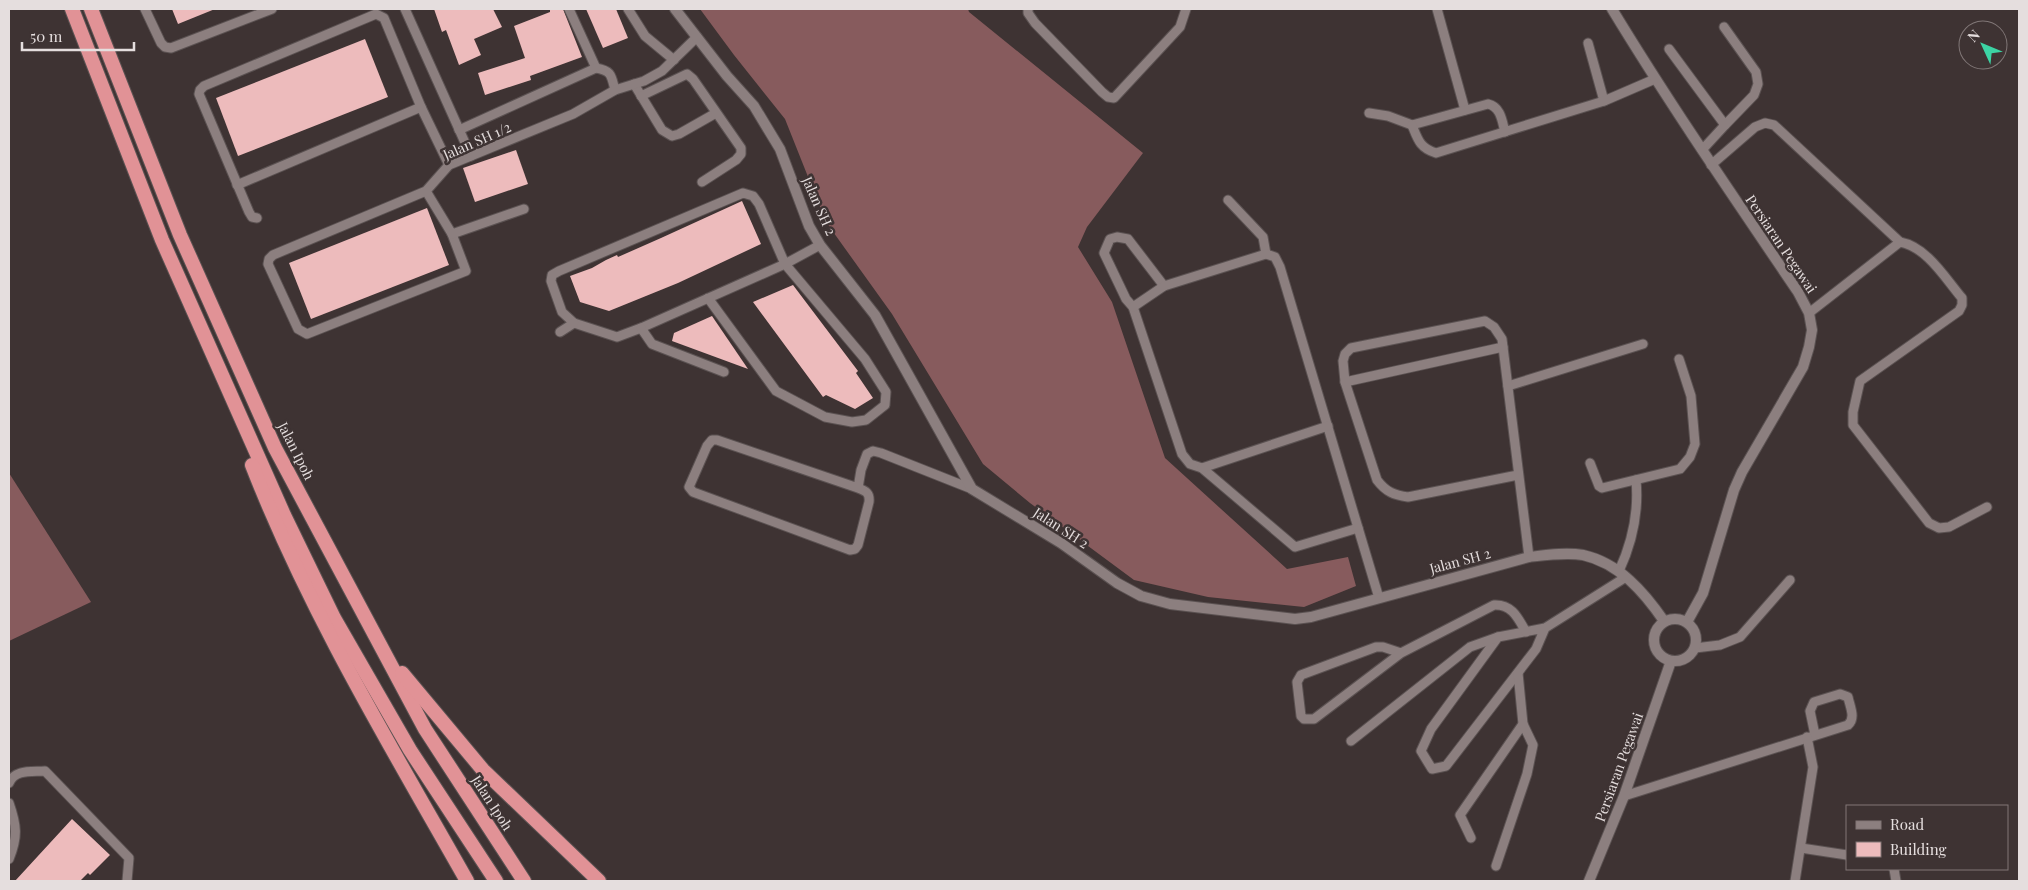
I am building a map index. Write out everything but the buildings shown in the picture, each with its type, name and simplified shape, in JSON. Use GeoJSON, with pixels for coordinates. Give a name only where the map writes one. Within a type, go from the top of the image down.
{"type":"FeatureCollection","features":[{"type":"Feature","properties":{"kind":"highway"},"geometry":{"type":"LineString","coordinates":[[72,9],[162,240],[284,515],[334,618],[410,750],[496,881]]}},
{"type":"Feature","properties":{"kind":"highway","name":"Jalan Ipoh"},"geometry":{"type":"LineString","coordinates":[[91,9],[180,236],[275,448],[425,729],[524,881]]}},
{"type":"Feature","properties":{"kind":"highway"},"geometry":{"type":"LineString","coordinates":[[214,358],[241,437],[275,524],[345,665],[467,881]]}},
{"type":"Feature","properties":{"kind":"highway"},"geometry":{"type":"LineString","coordinates":[[386,655],[484,770],[599,881]]}},
{"type":"Feature","properties":{"kind":"street","name":"Jalan SH 2"},"geometry":{"type":"LineString","coordinates":[[675,9],[754,106],[780,149],[809,226],[820,245],[875,315],[972,489],[1061,543],[1117,583],[1141,596],[1170,604],[1295,619],[1311,617],[1529,557],[1555,554],[1582,555],[1603,562],[1623,574],[1654,607],[1664,621]]}},
{"type":"Feature","properties":{"kind":"street","name":"Persiaran Pegawai"},"geometry":{"type":"LineString","coordinates":[[1612,9],[1711,165],[1798,292],[1809,313],[1812,330],[1810,347],[1803,367],[1742,472],[1734,490],[1704,593],[1687,622]]}},
{"type":"Feature","properties":{"kind":"street"},"geometry":{"type":"LineString","coordinates":[[1672,618],[1687,622],[1696,634],[1695,648],[1685,659],[1671,661],[1658,654],[1653,640],[1658,626],[1664,621],[1672,618]]}},
{"type":"Feature","properties":{"kind":"street","name":"Persiaran Pegawai"},"geometry":{"type":"LineString","coordinates":[[1589,881],[1624,796],[1671,661]]}},
{"type":"Feature","properties":{"kind":"lane"},"geometry":{"type":"LineString","coordinates":[[145,9],[161,43],[165,47],[172,48],[272,9]]}},
{"type":"Feature","properties":{"kind":"lane"},"geometry":{"type":"LineString","coordinates":[[405,9],[471,156]]}},
{"type":"Feature","properties":{"kind":"lane"},"geometry":{"type":"LineString","coordinates":[[569,9],[596,68]]}},
{"type":"Feature","properties":{"kind":"lane"},"geometry":{"type":"LineString","coordinates":[[628,9],[645,36],[674,60]]}},
{"type":"Feature","properties":{"kind":"lane"},"geometry":{"type":"LineString","coordinates":[[1028,9],[1028,13],[1035,23],[1102,92],[1108,97],[1114,98],[1180,27],[1186,9]]}},
{"type":"Feature","properties":{"kind":"lane"},"geometry":{"type":"LineString","coordinates":[[1437,9],[1465,110]]}},
{"type":"Feature","properties":{"kind":"lane"},"geometry":{"type":"LineString","coordinates":[[257,218],[252,217],[249,212],[199,94],[200,90],[204,86],[376,14],[384,18],[421,107],[448,165]]}},
{"type":"Feature","properties":{"kind":"lane"},"geometry":{"type":"LineString","coordinates":[[1702,150],[1754,95],[1758,84],[1756,72],[1724,27]]}},
{"type":"Feature","properties":{"kind":"lane","name":"Jalan SH 1/2"},"geometry":{"type":"LineString","coordinates":[[452,234],[466,271],[307,334],[302,333],[298,329],[268,264],[269,259],[273,255],[426,191],[448,165],[487,151],[573,114],[615,90],[644,81],[662,71],[697,37]]}},
{"type":"Feature","properties":{"kind":"lane"},"geometry":{"type":"LineString","coordinates":[[1588,42],[1604,101]]}},
{"type":"Feature","properties":{"kind":"lane"},"geometry":{"type":"LineString","coordinates":[[1669,48],[1725,125]]}},
{"type":"Feature","properties":{"kind":"lane"},"geometry":{"type":"LineString","coordinates":[[459,130],[596,68],[606,69],[611,75],[615,90]]}},
{"type":"Feature","properties":{"kind":"lane"},"geometry":{"type":"LineString","coordinates":[[641,96],[687,74],[693,79],[741,148],[741,154],[736,160],[702,182]]}},
{"type":"Feature","properties":{"kind":"lane"},"geometry":{"type":"LineString","coordinates":[[1412,125],[1420,144],[1426,150],[1436,153],[1604,101],[1655,79]]}},
{"type":"Feature","properties":{"kind":"lane"},"geometry":{"type":"LineString","coordinates":[[634,84],[662,130],[672,136],[716,113]]}},
{"type":"Feature","properties":{"kind":"lane"},"geometry":{"type":"LineString","coordinates":[[1369,113],[1388,116],[1412,125],[1488,104],[1494,105],[1498,110],[1505,132]]}},
{"type":"Feature","properties":{"kind":"lane"},"geometry":{"type":"LineString","coordinates":[[237,185],[421,107]]}},
{"type":"Feature","properties":{"kind":"lane"},"geometry":{"type":"LineString","coordinates":[[1711,165],[1756,127],[1765,123],[1774,125],[1900,242],[1910,244],[1922,252],[1962,298],[1962,305],[1959,311],[1860,381],[1853,412],[1853,424],[1929,523],[1939,528],[1949,527],[1987,507]]}},
{"type":"Feature","properties":{"kind":"lane"},"geometry":{"type":"LineString","coordinates":[[426,191],[452,234],[524,209]]}},
{"type":"Feature","properties":{"kind":"lane"},"geometry":{"type":"LineString","coordinates":[[708,298],[776,391],[825,417],[852,422],[866,420],[885,405],[886,392],[865,359],[785,264],[759,204],[753,196],[743,193],[559,271],[552,276],[551,281],[562,312],[574,323],[617,337],[785,264],[820,245]]}},
{"type":"Feature","properties":{"kind":"lane"},"geometry":{"type":"LineString","coordinates":[[1228,200],[1263,237],[1266,254]]}},
{"type":"Feature","properties":{"kind":"lane"},"geometry":{"type":"LineString","coordinates":[[1164,286],[1128,239],[1117,237],[1110,239],[1104,253],[1126,299],[1133,307],[1182,454],[1190,464],[1202,468],[1294,547],[1358,528]]}},
{"type":"Feature","properties":{"kind":"lane"},"geometry":{"type":"LineString","coordinates":[[1809,313],[1900,242]]}},
{"type":"Feature","properties":{"kind":"lane"},"geometry":{"type":"LineString","coordinates":[[1133,307],[1164,286],[1266,254],[1275,257],[1280,267],[1379,598]]}},
{"type":"Feature","properties":{"kind":"lane"},"geometry":{"type":"LineString","coordinates":[[1518,475],[1408,497],[1394,494],[1383,488],[1377,480],[1345,382],[1343,361],[1345,354],[1351,348],[1485,321],[1494,327],[1502,339],[1529,557]]}},
{"type":"Feature","properties":{"kind":"lane"},"geometry":{"type":"LineString","coordinates":[[560,332],[574,323]]}},
{"type":"Feature","properties":{"kind":"lane"},"geometry":{"type":"LineString","coordinates":[[641,328],[652,344],[724,372]]}},
{"type":"Feature","properties":{"kind":"lane"},"geometry":{"type":"LineString","coordinates":[[1508,386],[1643,344]]}},
{"type":"Feature","properties":{"kind":"lane"},"geometry":{"type":"LineString","coordinates":[[1345,382],[1503,347]]}},
{"type":"Feature","properties":{"kind":"lane"},"geometry":{"type":"LineString","coordinates":[[1590,463],[1599,486],[1602,488],[1680,469],[1690,457],[1695,444],[1692,396],[1679,359]]}},
{"type":"Feature","properties":{"kind":"lane"},"geometry":{"type":"LineString","coordinates":[[1202,468],[1328,426]]}},
{"type":"Feature","properties":{"kind":"lane"},"geometry":{"type":"LineString","coordinates":[[712,440],[717,440],[858,488],[866,491],[870,496],[858,546],[850,550],[693,492],[689,487],[707,446],[712,440]]}},
{"type":"Feature","properties":{"kind":"lane"},"geometry":{"type":"LineString","coordinates":[[858,488],[867,454],[873,451],[972,489]]}},
{"type":"Feature","properties":{"kind":"lane"},"geometry":{"type":"LineString","coordinates":[[1351,741],[1470,647],[1498,637],[1545,628],[1623,574],[1638,498],[1636,480]]}},
{"type":"Feature","properties":{"kind":"lane"},"geometry":{"type":"LineString","coordinates":[[1695,648],[1720,645],[1740,637],[1790,580]]}},
{"type":"Feature","properties":{"kind":"lane"},"geometry":{"type":"LineString","coordinates":[[1401,653],[1383,647],[1376,647],[1301,675],[1297,682],[1301,716],[1304,719],[1314,719],[1401,653],[1494,605],[1501,605],[1513,611],[1526,632]]}},
{"type":"Feature","properties":{"kind":"lane"},"geometry":{"type":"LineString","coordinates":[[1498,637],[1430,729],[1421,751],[1432,769],[1446,766],[1536,649],[1545,628]]}},
{"type":"Feature","properties":{"kind":"lane"},"geometry":{"type":"LineString","coordinates":[[1496,866],[1527,774],[1533,746],[1523,724],[1518,673]]}},
{"type":"Feature","properties":{"kind":"lane"},"geometry":{"type":"LineString","coordinates":[[1624,796],[1811,736],[1848,725],[1852,722],[1848,697],[1840,694],[1814,702],[1810,711],[1811,736],[1813,767],[1795,881]]}},
{"type":"Feature","properties":{"kind":"lane"},"geometry":{"type":"LineString","coordinates":[[1471,838],[1460,815],[1523,724]]}},
{"type":"Feature","properties":{"kind":"lane"},"geometry":{"type":"LineString","coordinates":[[9,783],[10,779],[20,772],[45,772],[129,858],[127,881]]}},
{"type":"Feature","properties":{"kind":"lane"},"geometry":{"type":"LineString","coordinates":[[9,803],[14,819],[16,842],[9,859]]}},
{"type":"Feature","properties":{"kind":"lane"},"geometry":{"type":"LineString","coordinates":[[1801,848],[1846,855]]}},
{"type":"Feature","properties":{"kind":"shaded area"},"geometry":{"type":"Polygon","coordinates":[[[700,9],[968,9],[969,12],[1143,153],[1087,227],[1078,247],[1112,302],[1165,458],[1287,569],[1348,557],[1356,586],[1304,607],[1208,597],[1134,580],[1030,503],[983,464],[892,314],[826,222],[785,119],[700,9]]]}},
{"type":"Feature","properties":{"kind":"shaded area"},"geometry":{"type":"Polygon","coordinates":[[[9,473],[91,602],[9,641],[9,473]]]}}]}
